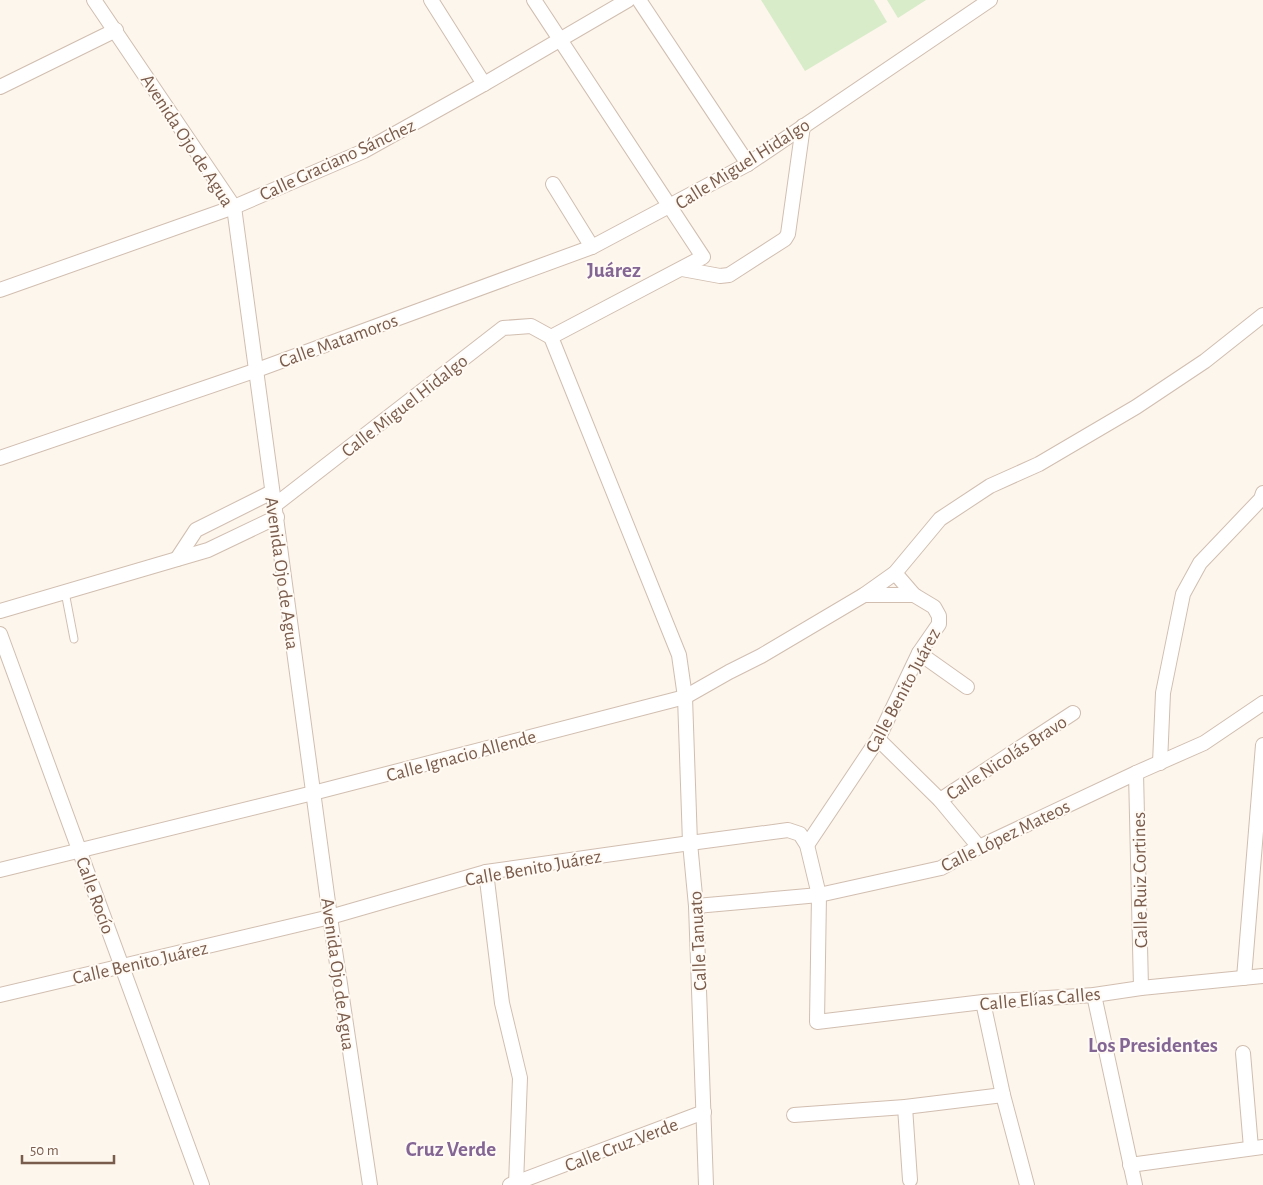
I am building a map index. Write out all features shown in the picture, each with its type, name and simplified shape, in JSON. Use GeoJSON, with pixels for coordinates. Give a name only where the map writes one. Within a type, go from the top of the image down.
{"type":"FeatureCollection","features":[{"type":"Feature","properties":{"kind":"street","name":"Avenida Ojo de Agua"},"geometry":{"type":"LineString","coordinates":[[94,0],[234,207],[330,916],[370,1185]]}},
{"type":"Feature","properties":{"kind":"street"},"geometry":{"type":"LineString","coordinates":[[431,0],[484,84]]}},
{"type":"Feature","properties":{"kind":"street"},"geometry":{"type":"LineString","coordinates":[[534,0],[668,205]]}},
{"type":"Feature","properties":{"kind":"street","name":"Calle Graciano Sánchez"},"geometry":{"type":"LineString","coordinates":[[2,285],[234,207],[364,151],[560,41],[628,0]]}},
{"type":"Feature","properties":{"kind":"street"},"geometry":{"type":"LineString","coordinates":[[639,0],[748,164]]}},
{"type":"Feature","properties":{"kind":"street","name":"Calle Miguel Hidalgo"},"geometry":{"type":"LineString","coordinates":[[0,611],[208,550],[274,504],[503,328],[531,326],[551,337],[703,257],[668,205],[748,164],[990,0]]}},
{"type":"Feature","properties":{"kind":"street"},"geometry":{"type":"LineString","coordinates":[[0,87],[116,30]]}},
{"type":"Feature","properties":{"kind":"street"},"geometry":{"type":"LineString","coordinates":[[682,269],[720,276],[729,275],[786,239],[803,126]]}},
{"type":"Feature","properties":{"kind":"street"},"geometry":{"type":"LineString","coordinates":[[553,184],[592,246]]}},
{"type":"Feature","properties":{"kind":"street","name":"Calle Matamoros"},"geometry":{"type":"LineString","coordinates":[[0,458],[257,370],[592,246],[668,205]]}},
{"type":"Feature","properties":{"kind":"street","name":"Calle Ignacio Allende"},"geometry":{"type":"LineString","coordinates":[[0,870],[313,793],[684,697],[761,656],[864,595],[894,573],[940,519],[990,486],[1039,464],[1136,407],[1205,361],[1263,315]]}},
{"type":"Feature","properties":{"kind":"street","name":"Calle Tanuato"},"geometry":{"type":"LineString","coordinates":[[551,337],[679,655],[684,697],[690,842],[696,906],[706,1185]]}},
{"type":"Feature","properties":{"kind":"street"},"geometry":{"type":"LineString","coordinates":[[1160,763],[1163,693],[1183,594],[1200,563],[1261,499],[1263,493]]}},
{"type":"Feature","properties":{"kind":"street","name":"Calle Miguel Hidalgo"},"geometry":{"type":"LineString","coordinates":[[177,559],[196,530],[274,504]]}},
{"type":"Feature","properties":{"kind":"street"},"geometry":{"type":"LineString","coordinates":[[894,573],[914,595]]}},
{"type":"Feature","properties":{"kind":"street"},"geometry":{"type":"LineString","coordinates":[[864,595],[914,595]]}},
{"type":"Feature","properties":{"kind":"street","name":"Calle Benito Juárez"},"geometry":{"type":"LineString","coordinates":[[0,995],[330,916],[486,872],[690,842],[788,830],[800,834],[808,845],[878,739],[919,653],[940,624],[939,616],[934,607],[914,595]]}},
{"type":"Feature","properties":{"kind":"street","name":"Calle Rocío"},"geometry":{"type":"LineString","coordinates":[[0,634],[202,1185]]}},
{"type":"Feature","properties":{"kind":"street"},"geometry":{"type":"LineString","coordinates":[[919,653],[967,687]]}},
{"type":"Feature","properties":{"kind":"street","name":"Calle López Mateos"},"geometry":{"type":"LineString","coordinates":[[696,906],[819,895],[941,868],[979,847],[1204,743],[1263,703]]}},
{"type":"Feature","properties":{"kind":"street","name":"Calle Nicolás Bravo"},"geometry":{"type":"LineString","coordinates":[[940,800],[1073,713]]}},
{"type":"Feature","properties":{"kind":"street"},"geometry":{"type":"LineString","coordinates":[[878,739],[940,800],[979,847]]}},
{"type":"Feature","properties":{"kind":"street"},"geometry":{"type":"LineString","coordinates":[[1244,978],[1263,745]]}},
{"type":"Feature","properties":{"kind":"street","name":"Calle Ruiz Cortines"},"geometry":{"type":"LineString","coordinates":[[1136,773],[1141,988]]}},
{"type":"Feature","properties":{"kind":"street"},"geometry":{"type":"LineString","coordinates":[[808,845],[819,895]]}},
{"type":"Feature","properties":{"kind":"street"},"geometry":{"type":"LineString","coordinates":[[486,872],[502,1003],[520,1078],[513,1185]]}},
{"type":"Feature","properties":{"kind":"street","name":"Calle Elías Calles"},"geometry":{"type":"LineString","coordinates":[[819,895],[817,1022],[984,1002],[1094,995],[1141,988],[1263,976]]}},
{"type":"Feature","properties":{"kind":"street"},"geometry":{"type":"LineString","coordinates":[[1094,995],[1135,1185]]}},
{"type":"Feature","properties":{"kind":"street"},"geometry":{"type":"LineString","coordinates":[[984,1002],[1004,1095],[1027,1185]]}},
{"type":"Feature","properties":{"kind":"street"},"geometry":{"type":"LineString","coordinates":[[1130,1165],[1257,1148],[1243,1053]]}},
{"type":"Feature","properties":{"kind":"street"},"geometry":{"type":"LineString","coordinates":[[794,1115],[905,1107],[1004,1095]]}},
{"type":"Feature","properties":{"kind":"street"},"geometry":{"type":"LineString","coordinates":[[905,1107],[910,1180]]}},
{"type":"Feature","properties":{"kind":"street","name":"Calle Cruz Verde"},"geometry":{"type":"LineString","coordinates":[[513,1185],[704,1112]]}},
{"type":"Feature","properties":{"kind":"lane"},"geometry":{"type":"LineString","coordinates":[[65,592],[74,639]]}},
{"type":"Feature","properties":{"kind":"green space"},"geometry":{"type":"Polygon","coordinates":[[[761,0],[874,0],[887,22],[805,71],[761,0]]]}},
{"type":"Feature","properties":{"kind":"green space"},"geometry":{"type":"Polygon","coordinates":[[[887,0],[926,0],[898,18],[887,0]]]}},
{"type":"Feature","properties":{"kind":"district","name":"Juárez"},"geometry":{"type":"Point","coordinates":[614,270]}},
{"type":"Feature","properties":{"kind":"district","name":"Los Presidentes"},"geometry":{"type":"Point","coordinates":[1153,1045]}},
{"type":"Feature","properties":{"kind":"district","name":"Cruz Verde"},"geometry":{"type":"Point","coordinates":[451,1149]}}]}
